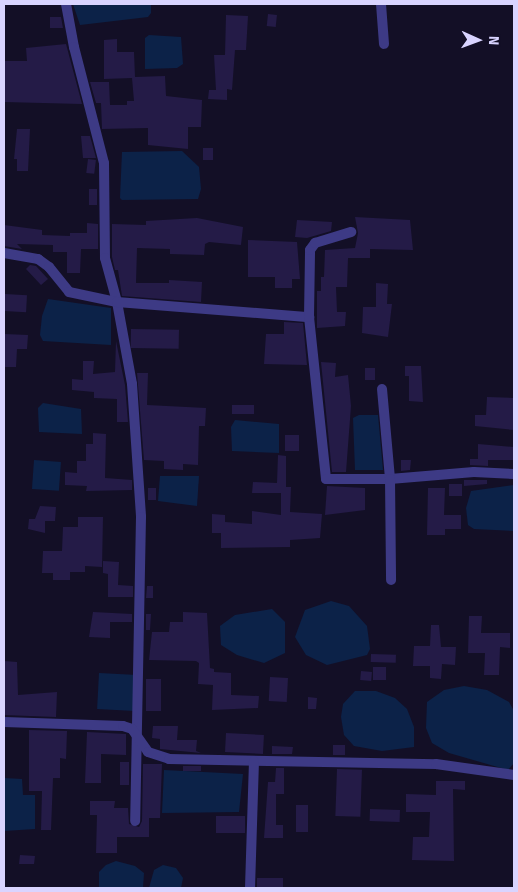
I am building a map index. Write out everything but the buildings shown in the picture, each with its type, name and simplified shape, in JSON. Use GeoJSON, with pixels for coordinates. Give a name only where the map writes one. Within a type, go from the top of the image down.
{"type":"FeatureCollection","features":[{"type":"Feature","properties":{"kind":"street"},"geometry":{"type":"LineString","coordinates":[[66,4],[74,47],[104,163],[105,258],[117,302],[132,384],[141,517],[135,822]]}},
{"type":"Feature","properties":{"kind":"street"},"geometry":{"type":"LineString","coordinates":[[381,4],[384,44]]}},
{"type":"Feature","properties":{"kind":"street"},"geometry":{"type":"LineString","coordinates":[[351,232],[315,243],[310,250],[309,317],[326,479],[390,480],[474,472],[514,474]]}},
{"type":"Feature","properties":{"kind":"street"},"geometry":{"type":"LineString","coordinates":[[4,253],[38,259],[49,267],[69,292],[117,302],[309,317]]}},
{"type":"Feature","properties":{"kind":"street"},"geometry":{"type":"LineString","coordinates":[[382,389],[390,480],[390,580]]}},
{"type":"Feature","properties":{"kind":"street"},"geometry":{"type":"LineString","coordinates":[[4,722],[123,726],[138,735],[148,752],[158,756],[254,761],[436,764],[504,771],[514,775]]}},
{"type":"Feature","properties":{"kind":"street"},"geometry":{"type":"LineString","coordinates":[[250,888],[254,761]]}},
{"type":"Feature","properties":{"kind":"water"},"geometry":{"type":"Polygon","coordinates":[[[73,4],[151,4],[151,13],[148,17],[80,25],[73,4]]]}},
{"type":"Feature","properties":{"kind":"water"},"geometry":{"type":"Polygon","coordinates":[[[149,35],[181,37],[183,64],[177,68],[145,69],[145,38],[149,35]]]}},
{"type":"Feature","properties":{"kind":"water"},"geometry":{"type":"Polygon","coordinates":[[[182,151],[199,167],[201,189],[198,199],[122,200],[120,198],[122,152],[182,151]]]}},
{"type":"Feature","properties":{"kind":"water"},"geometry":{"type":"Polygon","coordinates":[[[48,299],[111,308],[111,345],[43,341],[40,335],[42,316],[48,299]]]}},
{"type":"Feature","properties":{"kind":"water"},"geometry":{"type":"Polygon","coordinates":[[[43,403],[81,409],[82,434],[39,432],[38,408],[43,403]]]}},
{"type":"Feature","properties":{"kind":"water"},"geometry":{"type":"Polygon","coordinates":[[[359,415],[378,415],[383,470],[355,470],[353,418],[359,415]]]}},
{"type":"Feature","properties":{"kind":"water"},"geometry":{"type":"Polygon","coordinates":[[[235,420],[279,424],[279,453],[232,451],[231,427],[235,420]]]}},
{"type":"Feature","properties":{"kind":"water"},"geometry":{"type":"Polygon","coordinates":[[[34,460],[61,462],[59,491],[32,489],[34,460]]]}},
{"type":"Feature","properties":{"kind":"water"},"geometry":{"type":"Polygon","coordinates":[[[160,476],[199,476],[197,506],[158,501],[160,476]]]}},
{"type":"Feature","properties":{"kind":"water"},"geometry":{"type":"Polygon","coordinates":[[[514,485],[514,531],[474,529],[468,525],[466,508],[471,491],[514,485]]]}},
{"type":"Feature","properties":{"kind":"water"},"geometry":{"type":"Polygon","coordinates":[[[331,601],[349,606],[367,626],[370,649],[367,655],[327,665],[306,655],[295,637],[305,610],[331,601]]]}},
{"type":"Feature","properties":{"kind":"water"},"geometry":{"type":"Polygon","coordinates":[[[272,609],[285,622],[285,653],[264,663],[237,655],[221,645],[220,626],[235,615],[272,609]]]}},
{"type":"Feature","properties":{"kind":"water"},"geometry":{"type":"Polygon","coordinates":[[[99,673],[137,675],[135,711],[97,709],[99,673]]]}},
{"type":"Feature","properties":{"kind":"water"},"geometry":{"type":"Polygon","coordinates":[[[464,686],[487,690],[509,702],[514,711],[514,763],[508,770],[449,753],[432,743],[426,728],[427,702],[444,690],[464,686]]]}},
{"type":"Feature","properties":{"kind":"water"},"geometry":{"type":"Polygon","coordinates":[[[355,691],[376,691],[395,698],[407,709],[414,727],[414,747],[382,751],[354,746],[344,735],[341,717],[343,704],[355,691]]]}},
{"type":"Feature","properties":{"kind":"water"},"geometry":{"type":"Polygon","coordinates":[[[164,770],[243,774],[239,812],[162,813],[164,770]]]}},
{"type":"Feature","properties":{"kind":"water"},"geometry":{"type":"Polygon","coordinates":[[[4,778],[22,779],[23,795],[35,795],[35,829],[4,831],[4,778]]]}},
{"type":"Feature","properties":{"kind":"water"},"geometry":{"type":"Polygon","coordinates":[[[116,861],[135,866],[144,873],[143,888],[99,888],[99,872],[106,865],[116,861]]]}},
{"type":"Feature","properties":{"kind":"water"},"geometry":{"type":"Polygon","coordinates":[[[163,865],[176,868],[183,878],[181,888],[149,888],[154,870],[163,865]]]}}]}
